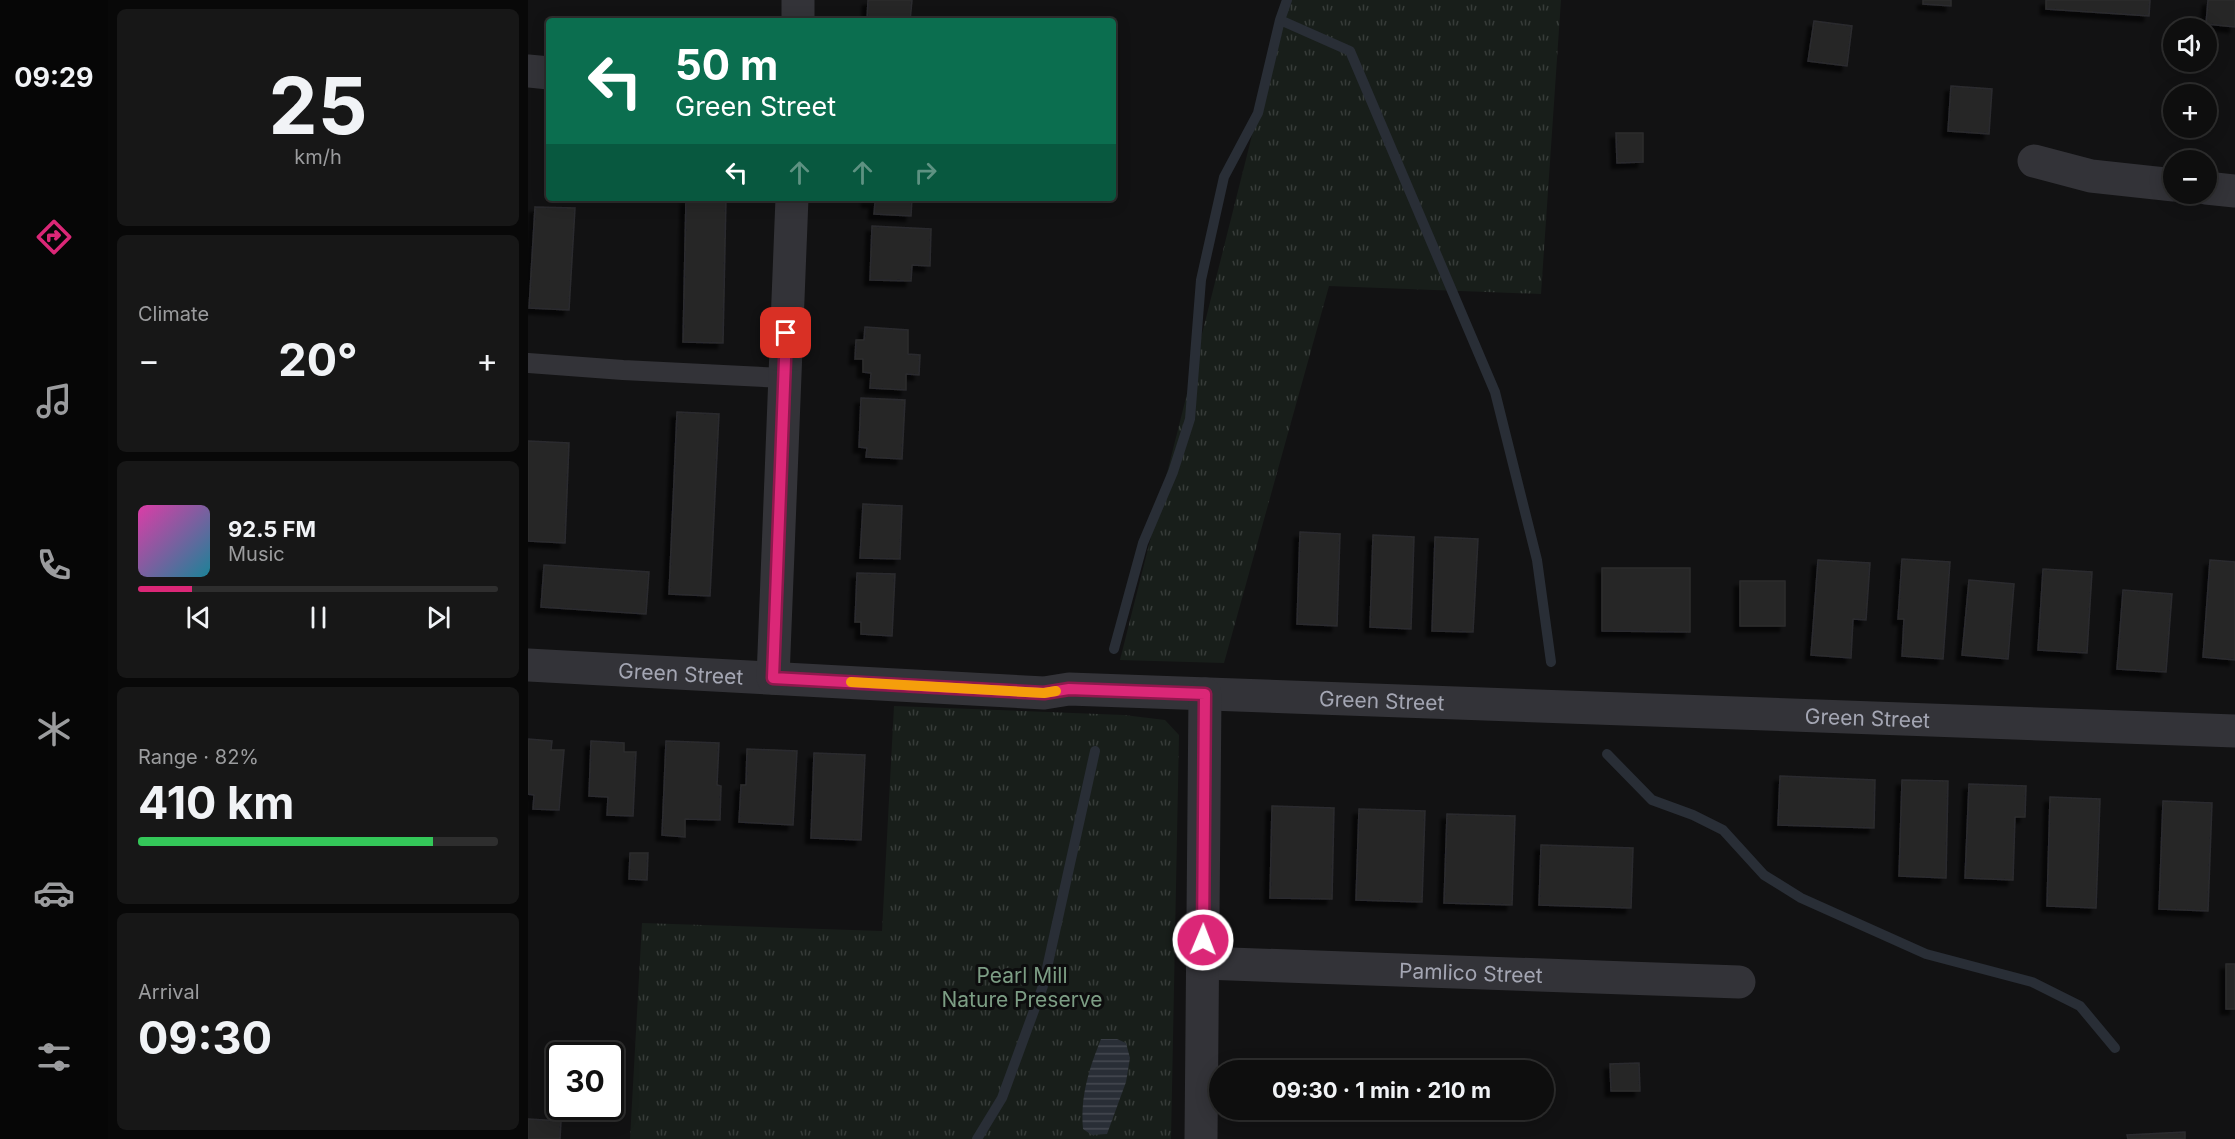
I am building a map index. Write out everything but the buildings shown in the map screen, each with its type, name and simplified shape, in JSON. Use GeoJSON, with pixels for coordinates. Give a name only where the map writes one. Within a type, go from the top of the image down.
{"type":"FeatureCollection","features":[{"type":"Feature","properties":{"kind":"street"},"geometry":{"type":"LineString","coordinates":[[798,0],[798,18]]}},
{"type":"Feature","properties":{"kind":"street"},"geometry":{"type":"LineString","coordinates":[[528,71],[546,73]]}},
{"type":"Feature","properties":{"kind":"street"},"geometry":{"type":"LineString","coordinates":[[2034,161],[2091,176],[2163,184]]}},
{"type":"Feature","properties":{"kind":"street"},"geometry":{"type":"LineString","coordinates":[[2217,189],[2235,191]]}},
{"type":"Feature","properties":{"kind":"street"},"geometry":{"type":"LineString","coordinates":[[773,678],[792,201]]}},
{"type":"Feature","properties":{"kind":"street","name":"Green Street"},"geometry":{"type":"LineString","coordinates":[[528,665],[1044,693],[1069,689],[2235,731]]}},
{"type":"Feature","properties":{"kind":"street"},"geometry":{"type":"LineString","coordinates":[[1202,1139],[1205,694]]}},
{"type":"Feature","properties":{"kind":"street","name":"Pamlico Street"},"geometry":{"type":"LineString","coordinates":[[1203,963],[1739,982]]}},
{"type":"Feature","properties":{"kind":"lane"},"geometry":{"type":"LineString","coordinates":[[528,363],[784,378]]}},
{"type":"Feature","properties":{"kind":"green space"},"geometry":{"type":"Polygon","coordinates":[[[1286,0],[1561,0],[1541,294],[1329,286],[1224,663],[1120,660],[1286,0]]]}},
{"type":"Feature","properties":{"kind":"green space","name":"Pearl Mill Nature Preserve"},"geometry":{"type":"Polygon","coordinates":[[[894,706],[1124,715],[1165,720],[1179,735],[1171,1139],[630,1139],[642,923],[882,931],[894,706]]]}},
{"type":"Feature","properties":{"kind":"shaded area"},"geometry":{"type":"Polygon","coordinates":[[[1101,1039],[1117,1039],[1126,1043],[1130,1058],[1126,1082],[1107,1134],[1092,1135],[1083,1129],[1084,1094],[1101,1039]]]}},
{"type":"Feature","properties":{"kind":"waterway"},"geometry":{"type":"LineString","coordinates":[[1114,649],[1143,543],[1173,472],[1190,419],[1201,280],[1224,177],[1258,113],[1280,20],[1287,0]]}},
{"type":"Feature","properties":{"kind":"waterway"},"geometry":{"type":"LineString","coordinates":[[1280,20],[1350,51],[1495,392],[1537,560],[1551,662]]}},
{"type":"Feature","properties":{"kind":"waterway"},"geometry":{"type":"LineString","coordinates":[[977,1139],[1002,1098],[1043,986],[1095,751]]}},
{"type":"Feature","properties":{"kind":"waterway"},"geometry":{"type":"LineString","coordinates":[[1607,754],[1652,800],[1693,815],[1723,830],[1764,875],[1801,898],[1926,954],[2032,982],[2080,1006],[2115,1048]]}},
{"type":"Feature","properties":{"kind":"slow traffic"},"geometry":{"type":"LineString","coordinates":[[851,682],[1044,693],[1056,691]]}},
{"type":"Feature","properties":{"kind":"route"},"geometry":{"type":"LineString","coordinates":[[786,333],[773,678],[1044,693],[1069,689],[1205,694],[1203,940]]}}]}
